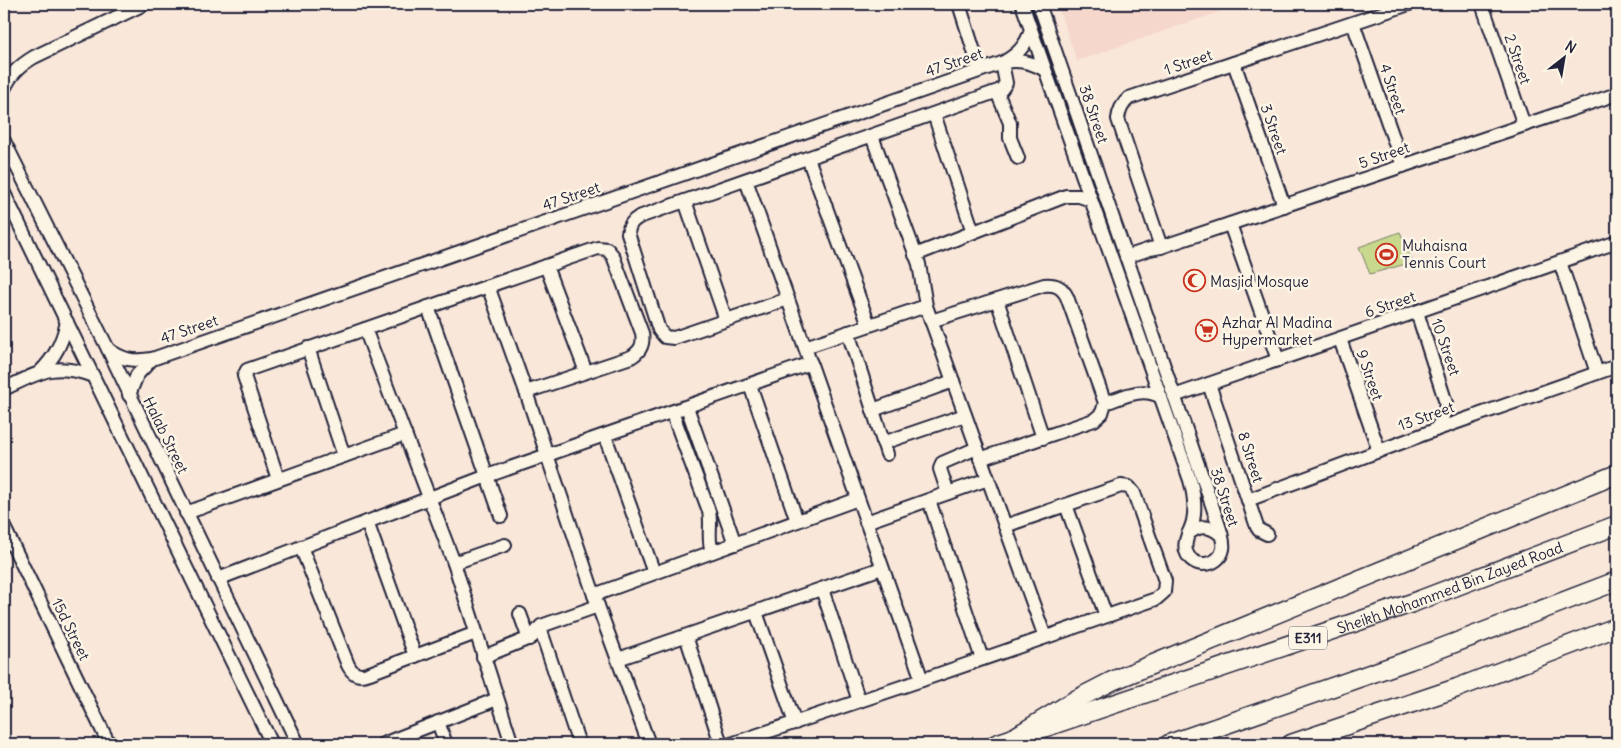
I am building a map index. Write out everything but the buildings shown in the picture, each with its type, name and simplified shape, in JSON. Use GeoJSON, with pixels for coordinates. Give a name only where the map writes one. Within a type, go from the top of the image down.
{"type":"FeatureCollection","features":[{"type":"Feature","properties":{"kind":"highway"},"geometry":{"type":"LineString","coordinates":[[1003,742],[1077,699],[1120,678],[1617,474]]}},
{"type":"Feature","properties":{"kind":"highway","name":"Sheikh Mohammed Bin Zayed Road"},"geometry":{"type":"LineString","coordinates":[[1003,742],[1412,603],[1617,525]]}},
{"type":"Feature","properties":{"kind":"highway"},"geometry":{"type":"LineString","coordinates":[[1169,744],[1410,660],[1617,581]]}},
{"type":"Feature","properties":{"kind":"highway"},"geometry":{"type":"LineString","coordinates":[[1290,744],[1457,688],[1617,627]]}},
{"type":"Feature","properties":{"kind":"street"},"geometry":{"type":"LineString","coordinates":[[4,89],[9,77],[20,66],[34,57],[144,4]]}},
{"type":"Feature","properties":{"kind":"street"},"geometry":{"type":"LineString","coordinates":[[959,4],[980,70]]}},
{"type":"Feature","properties":{"kind":"street","name":"38 Street"},"geometry":{"type":"LineString","coordinates":[[1022,4],[1153,375],[1167,396],[1220,534],[1223,544],[1221,555],[1213,562],[1202,564],[1192,560],[1186,551],[1185,545],[1194,513],[1193,490],[1167,396],[1127,260],[1039,4]]}},
{"type":"Feature","properties":{"kind":"street","name":"1 Street"},"geometry":{"type":"LineString","coordinates":[[1160,247],[1118,119],[1121,107],[1129,98],[1409,4]]}},
{"type":"Feature","properties":{"kind":"street","name":"2 Street"},"geometry":{"type":"LineString","coordinates":[[1482,4],[1524,126]]}},
{"type":"Feature","properties":{"kind":"street","name":"4 Street"},"geometry":{"type":"LineString","coordinates":[[1352,23],[1403,166]]}},
{"type":"Feature","properties":{"kind":"street","name":"47 Street"},"geometry":{"type":"LineString","coordinates":[[1002,63],[1012,58],[1021,50],[1028,41],[1031,30]]}},
{"type":"Feature","properties":{"kind":"street","name":"47 Street"},"geometry":{"type":"LineString","coordinates":[[108,349],[117,356],[128,360],[152,359],[980,70],[1002,63],[1024,61],[1035,64],[1045,70]]}},
{"type":"Feature","properties":{"kind":"street"},"geometry":{"type":"LineString","coordinates":[[788,298],[674,338],[665,337],[659,330],[628,234],[628,228],[639,217],[997,92],[1004,88],[1006,84],[1002,63]]}},
{"type":"Feature","properties":{"kind":"street","name":"3 Street"},"geometry":{"type":"LineString","coordinates":[[1234,63],[1284,206]]}},
{"type":"Feature","properties":{"kind":"street"},"geometry":{"type":"LineString","coordinates":[[997,92],[1010,123],[1010,138],[1018,158]]}},
{"type":"Feature","properties":{"kind":"street","name":"5 Street"},"geometry":{"type":"LineString","coordinates":[[1127,260],[1152,255],[1160,247],[1617,94]]}},
{"type":"Feature","properties":{"kind":"street"},"geometry":{"type":"LineString","coordinates":[[934,114],[973,232]]}},
{"type":"Feature","properties":{"kind":"street"},"geometry":{"type":"LineString","coordinates":[[872,136],[915,255],[921,274],[926,306],[1045,637]]}},
{"type":"Feature","properties":{"kind":"street","name":"Halab Street"},"geometry":{"type":"LineString","coordinates":[[4,141],[108,349],[298,744]]}},
{"type":"Feature","properties":{"kind":"street"},"geometry":{"type":"LineString","coordinates":[[808,158],[869,325]]}},
{"type":"Feature","properties":{"kind":"street"},"geometry":{"type":"LineString","coordinates":[[915,255],[1066,196],[1084,179]]}},
{"type":"Feature","properties":{"kind":"street"},"geometry":{"type":"LineString","coordinates":[[746,180],[922,680]]}},
{"type":"Feature","properties":{"kind":"street"},"geometry":{"type":"LineString","coordinates":[[4,193],[272,744]]}},
{"type":"Feature","properties":{"kind":"street"},"geometry":{"type":"LineString","coordinates":[[1066,196],[1079,196],[1091,200]]}},
{"type":"Feature","properties":{"kind":"street"},"geometry":{"type":"LineString","coordinates":[[685,201],[726,320]]}},
{"type":"Feature","properties":{"kind":"street"},"geometry":{"type":"LineString","coordinates":[[1230,224],[1278,360]]}},
{"type":"Feature","properties":{"kind":"street","name":"6 Street"},"geometry":{"type":"LineString","coordinates":[[1167,396],[1210,384],[1617,242]]}},
{"type":"Feature","properties":{"kind":"street"},"geometry":{"type":"LineString","coordinates":[[278,479],[245,380],[245,373],[250,368],[598,248],[607,249],[613,256],[639,324],[643,340],[642,347],[637,353],[526,392]]}},
{"type":"Feature","properties":{"kind":"street"},"geometry":{"type":"LineString","coordinates":[[1560,262],[1597,373]]}},
{"type":"Feature","properties":{"kind":"street"},"geometry":{"type":"LineString","coordinates":[[546,266],[586,372]]}},
{"type":"Feature","properties":{"kind":"street"},"geometry":{"type":"LineString","coordinates":[[932,321],[1052,284],[1058,286],[1064,291],[1105,403],[1102,413],[1094,420],[1043,438],[978,453],[942,464],[940,469],[948,493]]}},
{"type":"Feature","properties":{"kind":"street"},"geometry":{"type":"LineString","coordinates":[[488,286],[596,600],[649,744]]}},
{"type":"Feature","properties":{"kind":"street"},"geometry":{"type":"LineString","coordinates":[[997,300],[1043,438]]}},
{"type":"Feature","properties":{"kind":"street"},"geometry":{"type":"LineString","coordinates":[[805,347],[926,306]]}},
{"type":"Feature","properties":{"kind":"street"},"geometry":{"type":"LineString","coordinates":[[428,307],[501,516]]}},
{"type":"Feature","properties":{"kind":"street","name":"10 Street"},"geometry":{"type":"LineString","coordinates":[[1417,312],[1446,403],[1442,422],[1435,430]]}},
{"type":"Feature","properties":{"kind":"street"},"geometry":{"type":"LineString","coordinates":[[4,390],[40,372],[50,362],[64,336],[67,322]]}},
{"type":"Feature","properties":{"kind":"street"},"geometry":{"type":"LineString","coordinates":[[365,329],[454,562],[512,744]]}},
{"type":"Feature","properties":{"kind":"street"},"geometry":{"type":"LineString","coordinates":[[848,332],[885,449],[965,415]]}},
{"type":"Feature","properties":{"kind":"street","name":"9 Street"},"geometry":{"type":"LineString","coordinates":[[1340,339],[1379,451]]}},
{"type":"Feature","properties":{"kind":"street"},"geometry":{"type":"LineString","coordinates":[[308,348],[344,456]]}},
{"type":"Feature","properties":{"kind":"street","name":"47 Street"},"geometry":{"type":"LineString","coordinates":[[129,395],[137,375],[152,359]]}},
{"type":"Feature","properties":{"kind":"street"},"geometry":{"type":"LineString","coordinates":[[218,579],[486,476],[811,363]]}},
{"type":"Feature","properties":{"kind":"street","name":"13 Street"},"geometry":{"type":"LineString","coordinates":[[1248,500],[1435,430],[1617,366]]}},
{"type":"Feature","properties":{"kind":"street"},"geometry":{"type":"LineString","coordinates":[[40,372],[66,369],[93,376]]}},
{"type":"Feature","properties":{"kind":"street"},"geometry":{"type":"LineString","coordinates":[[1139,392],[1153,375]]}},
{"type":"Feature","properties":{"kind":"street"},"geometry":{"type":"LineString","coordinates":[[872,410],[953,381]]}},
{"type":"Feature","properties":{"kind":"street","name":"8 Street"},"geometry":{"type":"LineString","coordinates":[[1210,384],[1257,526],[1263,533],[1267,534]]}},
{"type":"Feature","properties":{"kind":"street"},"geometry":{"type":"LineString","coordinates":[[750,385],[797,521]]}},
{"type":"Feature","properties":{"kind":"street"},"geometry":{"type":"LineString","coordinates":[[1105,403],[1139,392],[1151,392],[1167,396]]}},
{"type":"Feature","properties":{"kind":"street","name":"10 Street"},"geometry":{"type":"LineString","coordinates":[[1444,393],[1455,408],[1472,417]]}},
{"type":"Feature","properties":{"kind":"street"},"geometry":{"type":"LineString","coordinates":[[687,407],[735,544]]}},
{"type":"Feature","properties":{"kind":"street"},"geometry":{"type":"LineString","coordinates":[[672,412],[709,511],[708,537],[712,552]]}},
{"type":"Feature","properties":{"kind":"street"},"geometry":{"type":"LineString","coordinates":[[186,513],[405,434]]}},
{"type":"Feature","properties":{"kind":"street"},"geometry":{"type":"LineString","coordinates":[[605,436],[654,573]]}},
{"type":"Feature","properties":{"kind":"street"},"geometry":{"type":"LineString","coordinates":[[866,522],[988,479]]}},
{"type":"Feature","properties":{"kind":"street"},"geometry":{"type":"LineString","coordinates":[[731,744],[982,660],[1156,599],[1164,592],[1166,587],[1134,493],[1129,487],[1121,486],[1005,526]]}},
{"type":"Feature","properties":{"kind":"street"},"geometry":{"type":"LineString","coordinates":[[484,657],[529,639],[540,628],[654,573],[858,499]]}},
{"type":"Feature","properties":{"kind":"street"},"geometry":{"type":"LineString","coordinates":[[929,500],[982,660]]}},
{"type":"Feature","properties":{"kind":"street"},"geometry":{"type":"LineString","coordinates":[[1066,505],[1106,616]]}},
{"type":"Feature","properties":{"kind":"street"},"geometry":{"type":"LineString","coordinates":[[367,522],[415,656]]}},
{"type":"Feature","properties":{"kind":"street","name":"15d Street"},"geometry":{"type":"LineString","coordinates":[[4,527],[109,744]]}},
{"type":"Feature","properties":{"kind":"street"},"geometry":{"type":"LineString","coordinates":[[1188,534],[1200,527],[1208,527],[1215,529],[1220,534]]}},
{"type":"Feature","properties":{"kind":"street"},"geometry":{"type":"LineString","coordinates":[[454,562],[505,544]]}},
{"type":"Feature","properties":{"kind":"street"},"geometry":{"type":"LineString","coordinates":[[301,547],[351,671],[357,675],[364,676],[476,633]]}},
{"type":"Feature","properties":{"kind":"street"},"geometry":{"type":"LineString","coordinates":[[618,660],[882,568]]}},
{"type":"Feature","properties":{"kind":"street"},"geometry":{"type":"LineString","coordinates":[[822,589],[858,701]]}},
{"type":"Feature","properties":{"kind":"street"},"geometry":{"type":"LineString","coordinates":[[756,612],[795,723]]}},
{"type":"Feature","properties":{"kind":"street"},"geometry":{"type":"LineString","coordinates":[[520,614],[529,639]]}},
{"type":"Feature","properties":{"kind":"street"},"geometry":{"type":"LineString","coordinates":[[540,628],[579,744]]}},
{"type":"Feature","properties":{"kind":"street"},"geometry":{"type":"LineString","coordinates":[[686,636],[721,744]]}},
{"type":"Feature","properties":{"kind":"street"},"geometry":{"type":"LineString","coordinates":[[383,744],[497,700]]}},
{"type":"Feature","properties":{"kind":"street"},"geometry":{"type":"LineString","coordinates":[[438,722],[446,744]]}},
{"type":"Feature","properties":{"kind":"shaded area"},"geometry":{"type":"Polygon","coordinates":[[[1057,4],[1242,4],[1077,61],[1057,4]]]}},
{"type":"Feature","properties":{"kind":"green space","name":"Muhaisna Tennis Court"},"geometry":{"type":"Polygon","coordinates":[[[1400,232],[1413,262],[1370,274],[1359,247],[1400,232]]]}},
{"type":"Feature","properties":{"kind":"place","name":"Muhaisna Tennis Court"},"geometry":{"type":"Point","coordinates":[1386,254]}},
{"type":"Feature","properties":{"kind":"place","name":"Masjid Mosque"},"geometry":{"type":"Point","coordinates":[1194,281]}},
{"type":"Feature","properties":{"kind":"place","name":"Azhar Al Madina Hypermarket"},"geometry":{"type":"Point","coordinates":[1206,331]}}]}
